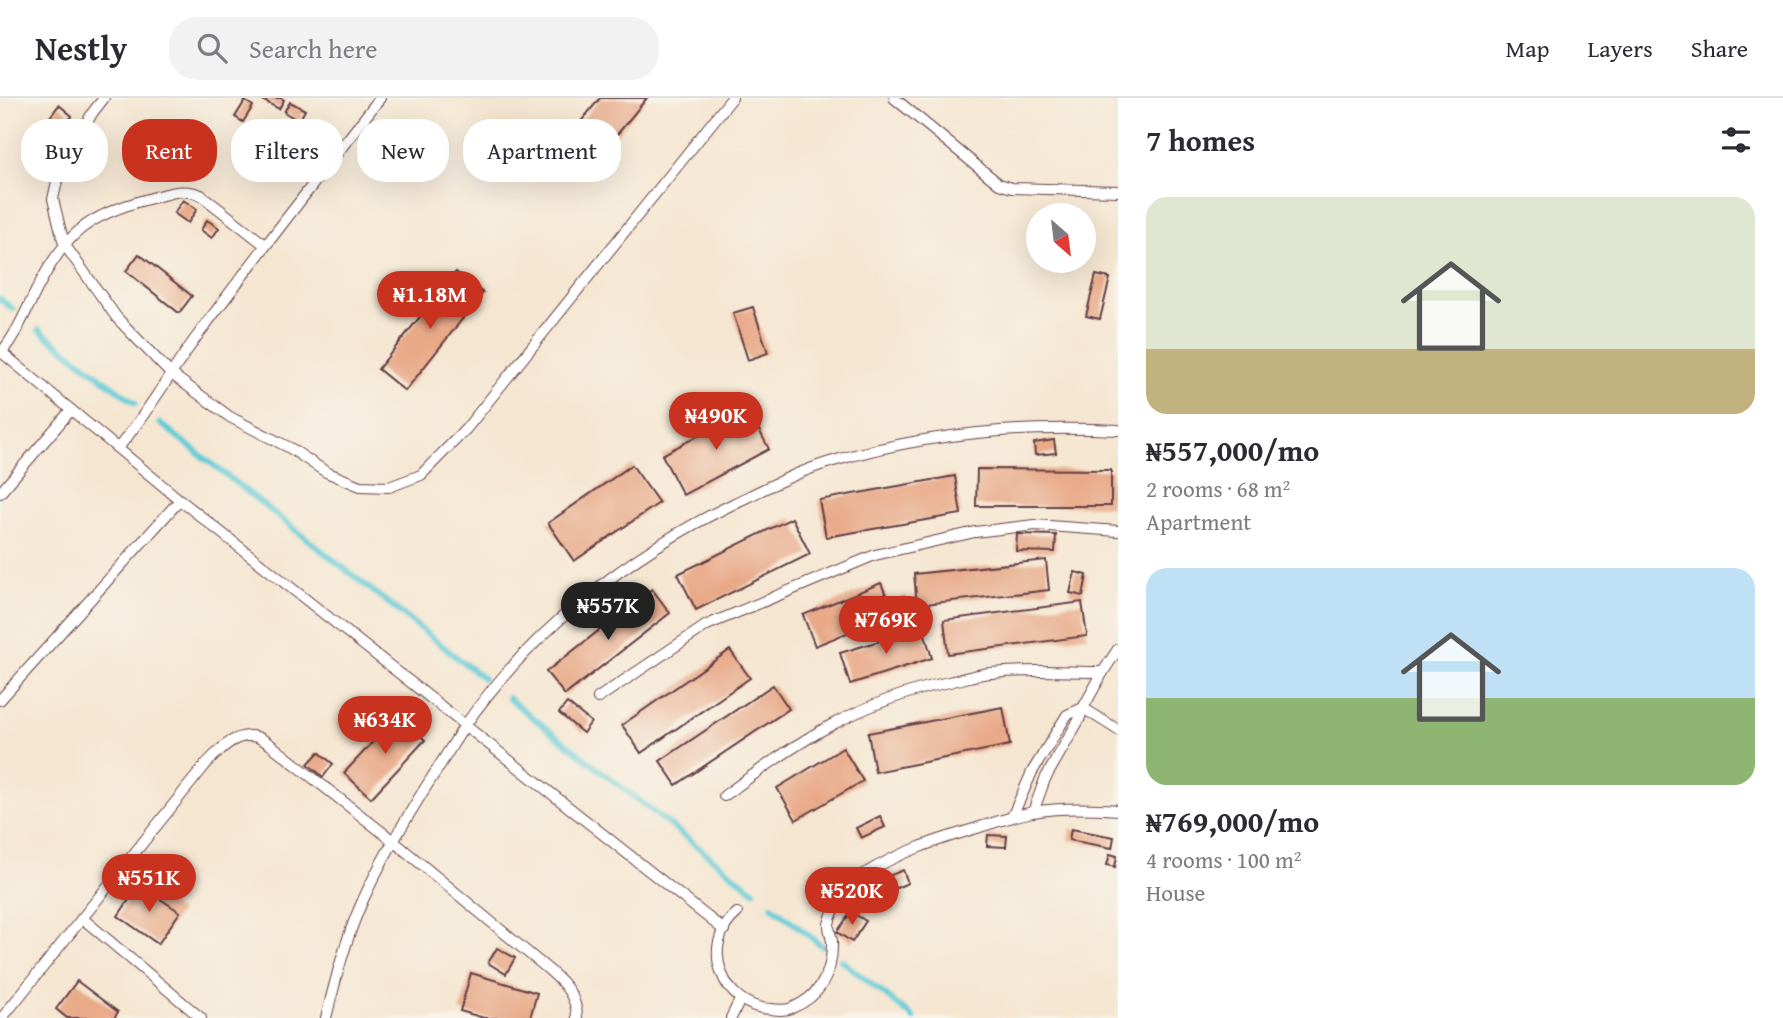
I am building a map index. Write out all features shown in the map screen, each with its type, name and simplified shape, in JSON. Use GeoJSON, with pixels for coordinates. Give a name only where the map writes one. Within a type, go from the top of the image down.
{"type":"FeatureCollection","features":[{"type":"Feature","properties":{"kind":"lane"},"geometry":{"type":"LineString","coordinates":[[104,98],[60,168],[53,199],[64,244],[117,318],[170,373],[230,417],[290,448],[326,472],[360,486],[389,486],[421,475],[466,429],[732,98]]}},
{"type":"Feature","properties":{"kind":"lane"},"geometry":{"type":"LineString","coordinates":[[118,448],[265,245],[380,98]]}},
{"type":"Feature","properties":{"kind":"lane"},"geometry":{"type":"LineString","coordinates":[[894,98],[999,184],[1012,188],[1118,191]]}},
{"type":"Feature","properties":{"kind":"lane"},"geometry":{"type":"LineString","coordinates":[[265,245],[201,195],[192,191],[177,191],[117,207],[79,229],[64,244],[37,288],[16,334],[1,352],[180,500],[723,930]]}},
{"type":"Feature","properties":{"kind":"lane"},"geometry":{"type":"LineString","coordinates":[[0,493],[71,410]]}},
{"type":"Feature","properties":{"kind":"lane"},"geometry":{"type":"LineString","coordinates":[[326,1018],[341,959],[362,901],[392,840],[465,725],[507,674],[579,602],[608,579],[662,542],[774,484],[828,462],[893,446],[960,435],[1027,430],[1118,430]]}},
{"type":"Feature","properties":{"kind":"lane"},"geometry":{"type":"LineString","coordinates":[[0,700],[180,500]]}},
{"type":"Feature","properties":{"kind":"lane"},"geometry":{"type":"LineString","coordinates":[[598,698],[707,625],[874,555],[975,533],[1035,525],[1118,531]]}},
{"type":"Feature","properties":{"kind":"lane"},"geometry":{"type":"LineString","coordinates":[[1033,812],[1045,779],[1118,649]]}},
{"type":"Feature","properties":{"kind":"lane"},"geometry":{"type":"LineString","coordinates":[[724,796],[818,730],[857,711],[919,688],[991,673],[1103,672]]}},
{"type":"Feature","properties":{"kind":"lane"},"geometry":{"type":"LineString","coordinates":[[1083,708],[1118,730]]}},
{"type":"Feature","properties":{"kind":"lane"},"geometry":{"type":"LineString","coordinates":[[1012,817],[1032,772],[1067,715],[1083,708]]}},
{"type":"Feature","properties":{"kind":"lane"},"geometry":{"type":"LineString","coordinates":[[2,1018],[206,764],[223,746],[241,736],[257,737],[276,749],[392,840],[564,983],[573,997],[577,1018]]}},
{"type":"Feature","properties":{"kind":"lane"},"geometry":{"type":"LineString","coordinates":[[737,913],[723,930],[718,948],[719,968],[727,986],[740,1000],[758,1009],[787,1010],[805,1002],[820,988],[829,971],[832,951],[829,923],[849,884],[883,862],[922,844],[1033,812],[1070,808],[1118,810]]}},
{"type":"Feature","properties":{"kind":"lane"},"geometry":{"type":"LineString","coordinates":[[82,918],[201,1018]]}},
{"type":"Feature","properties":{"kind":"lane"},"geometry":{"type":"LineString","coordinates":[[731,1018],[740,1000]]}},
{"type":"Feature","properties":{"kind":"building"},"geometry":{"type":"Polygon","coordinates":[[[265,98],[284,100],[279,109],[264,101],[265,98]]]}},
{"type":"Feature","properties":{"kind":"building"},"geometry":{"type":"Polygon","coordinates":[[[600,98],[647,98],[621,130],[621,119],[583,119],[600,98]]]}},
{"type":"Feature","properties":{"kind":"building"},"geometry":{"type":"Polygon","coordinates":[[[245,101],[253,106],[245,119],[235,117],[245,101]]]}},
{"type":"Feature","properties":{"kind":"building"},"geometry":{"type":"Polygon","coordinates":[[[290,102],[305,110],[300,119],[284,112],[290,102]]]}},
{"type":"Feature","properties":{"kind":"building"},"geometry":{"type":"Polygon","coordinates":[[[59,105],[72,116],[70,119],[48,119],[59,105]]]}},
{"type":"Feature","properties":{"kind":"building"},"geometry":{"type":"Polygon","coordinates":[[[183,200],[197,209],[188,223],[174,213],[183,200]]]}},
{"type":"Feature","properties":{"kind":"building"},"geometry":{"type":"Polygon","coordinates":[[[207,220],[219,228],[212,238],[201,230],[207,220]]]}},
{"type":"Feature","properties":{"kind":"building"},"geometry":{"type":"Polygon","coordinates":[[[139,254],[192,296],[179,313],[126,271],[139,254]]]}},
{"type":"Feature","properties":{"kind":"building"},"geometry":{"type":"Polygon","coordinates":[[[456,272],[483,293],[405,391],[378,369],[456,272]]]}},
{"type":"Feature","properties":{"kind":"building"},"geometry":{"type":"Polygon","coordinates":[[[1096,275],[1110,278],[1100,319],[1086,316],[1096,275]]]}},
{"type":"Feature","properties":{"kind":"building"},"geometry":{"type":"Polygon","coordinates":[[[753,307],[768,353],[748,360],[733,313],[753,307]]]}},
{"type":"Feature","properties":{"kind":"building"},"geometry":{"type":"Polygon","coordinates":[[[748,409],[769,449],[683,495],[662,455],[748,409]]]}},
{"type":"Feature","properties":{"kind":"building"},"geometry":{"type":"Polygon","coordinates":[[[1054,440],[1056,453],[1035,455],[1034,443],[1054,440]]]}},
{"type":"Feature","properties":{"kind":"building"},"geometry":{"type":"Polygon","coordinates":[[[632,465],[659,503],[574,561],[548,523],[632,465]]]}},
{"type":"Feature","properties":{"kind":"building"},"geometry":{"type":"Polygon","coordinates":[[[977,469],[1111,470],[1111,506],[976,506],[977,469]]]}},
{"type":"Feature","properties":{"kind":"building"},"geometry":{"type":"Polygon","coordinates":[[[955,476],[961,514],[826,537],[819,500],[955,476]]]}},
{"type":"Feature","properties":{"kind":"building"},"geometry":{"type":"Polygon","coordinates":[[[792,518],[810,554],[696,610],[678,574],[792,518]]]}},
{"type":"Feature","properties":{"kind":"building"},"geometry":{"type":"Polygon","coordinates":[[[1017,534],[1056,535],[1055,552],[1016,551],[1017,534]]]}},
{"type":"Feature","properties":{"kind":"building"},"geometry":{"type":"Polygon","coordinates":[[[1046,560],[1049,590],[917,605],[914,574],[1046,560]]]}},
{"type":"Feature","properties":{"kind":"building"},"geometry":{"type":"Polygon","coordinates":[[[1075,572],[1087,575],[1083,596],[1070,593],[1075,572]]]}},
{"type":"Feature","properties":{"kind":"building"},"geometry":{"type":"Polygon","coordinates":[[[881,583],[894,614],[815,646],[803,615],[881,583]]]}},
{"type":"Feature","properties":{"kind":"building"},"geometry":{"type":"Polygon","coordinates":[[[652,589],[670,613],[565,695],[546,672],[652,589]]]}},
{"type":"Feature","properties":{"kind":"building"},"geometry":{"type":"Polygon","coordinates":[[[904,596],[911,609],[899,614],[893,602],[904,596]]]}},
{"type":"Feature","properties":{"kind":"building"},"geometry":{"type":"Polygon","coordinates":[[[1082,602],[1087,636],[948,654],[944,620],[1082,602]]]}},
{"type":"Feature","properties":{"kind":"building"},"geometry":{"type":"Polygon","coordinates":[[[923,628],[932,658],[850,684],[840,653],[923,628]]]}},
{"type":"Feature","properties":{"kind":"building"},"geometry":{"type":"Polygon","coordinates":[[[730,650],[750,678],[641,753],[622,725],[730,650]]]}},
{"type":"Feature","properties":{"kind":"building"},"geometry":{"type":"Polygon","coordinates":[[[773,685],[789,709],[676,785],[660,761],[773,685]]]}},
{"type":"Feature","properties":{"kind":"building"},"geometry":{"type":"Polygon","coordinates":[[[567,703],[591,722],[583,733],[559,713],[567,703]]]}},
{"type":"Feature","properties":{"kind":"building"},"geometry":{"type":"Polygon","coordinates":[[[1003,707],[1010,745],[875,772],[868,733],[1003,707]]]}},
{"type":"Feature","properties":{"kind":"building"},"geometry":{"type":"Polygon","coordinates":[[[398,715],[425,740],[371,798],[344,773],[398,715]]]}},
{"type":"Feature","properties":{"kind":"building"},"geometry":{"type":"Polygon","coordinates":[[[843,748],[863,781],[796,820],[777,788],[843,748]]]}},
{"type":"Feature","properties":{"kind":"building"},"geometry":{"type":"Polygon","coordinates":[[[319,752],[333,764],[323,777],[308,764],[319,752]]]}},
{"type":"Feature","properties":{"kind":"building"},"geometry":{"type":"Polygon","coordinates":[[[880,816],[885,827],[861,838],[856,828],[880,816]]]}},
{"type":"Feature","properties":{"kind":"building"},"geometry":{"type":"Polygon","coordinates":[[[1071,829],[1114,837],[1112,848],[1069,840],[1071,829]]]}},
{"type":"Feature","properties":{"kind":"building"},"geometry":{"type":"Polygon","coordinates":[[[988,835],[1007,836],[1006,847],[987,846],[988,835]]]}},
{"type":"Feature","properties":{"kind":"building"},"geometry":{"type":"Polygon","coordinates":[[[1110,854],[1117,856],[1115,867],[1107,865],[1110,854]]]}},
{"type":"Feature","properties":{"kind":"building"},"geometry":{"type":"Polygon","coordinates":[[[903,870],[908,883],[878,896],[872,883],[903,870]]]}},
{"type":"Feature","properties":{"kind":"building"},"geometry":{"type":"Polygon","coordinates":[[[139,885],[180,912],[158,944],[118,916],[139,885]]]}},
{"type":"Feature","properties":{"kind":"building"},"geometry":{"type":"Polygon","coordinates":[[[851,912],[866,921],[852,942],[837,932],[851,912]]]}},
{"type":"Feature","properties":{"kind":"building"},"geometry":{"type":"Polygon","coordinates":[[[497,948],[515,958],[506,974],[488,963],[497,948]]]}},
{"type":"Feature","properties":{"kind":"building"},"geometry":{"type":"Polygon","coordinates":[[[471,973],[537,993],[530,1018],[484,1018],[460,1011],[471,973]]]}},
{"type":"Feature","properties":{"kind":"building"},"geometry":{"type":"Polygon","coordinates":[[[77,981],[118,1012],[114,1018],[67,1018],[56,1009],[77,981]]]}},
{"type":"Feature","properties":{"kind":"waterway"},"geometry":{"type":"LineString","coordinates":[[0,299],[13,309]]}},
{"type":"Feature","properties":{"kind":"waterway"},"geometry":{"type":"LineString","coordinates":[[39,330],[135,403]]}},
{"type":"Feature","properties":{"kind":"waterway"},"geometry":{"type":"LineString","coordinates":[[160,423],[483,678]]}},
{"type":"Feature","properties":{"kind":"waterway"},"geometry":{"type":"LineString","coordinates":[[508,698],[754,891]]}},
{"type":"Feature","properties":{"kind":"waterway"},"geometry":{"type":"LineString","coordinates":[[772,906],[822,946]]}},
{"type":"Feature","properties":{"kind":"waterway"},"geometry":{"type":"LineString","coordinates":[[841,960],[914,1018]]}}]}
